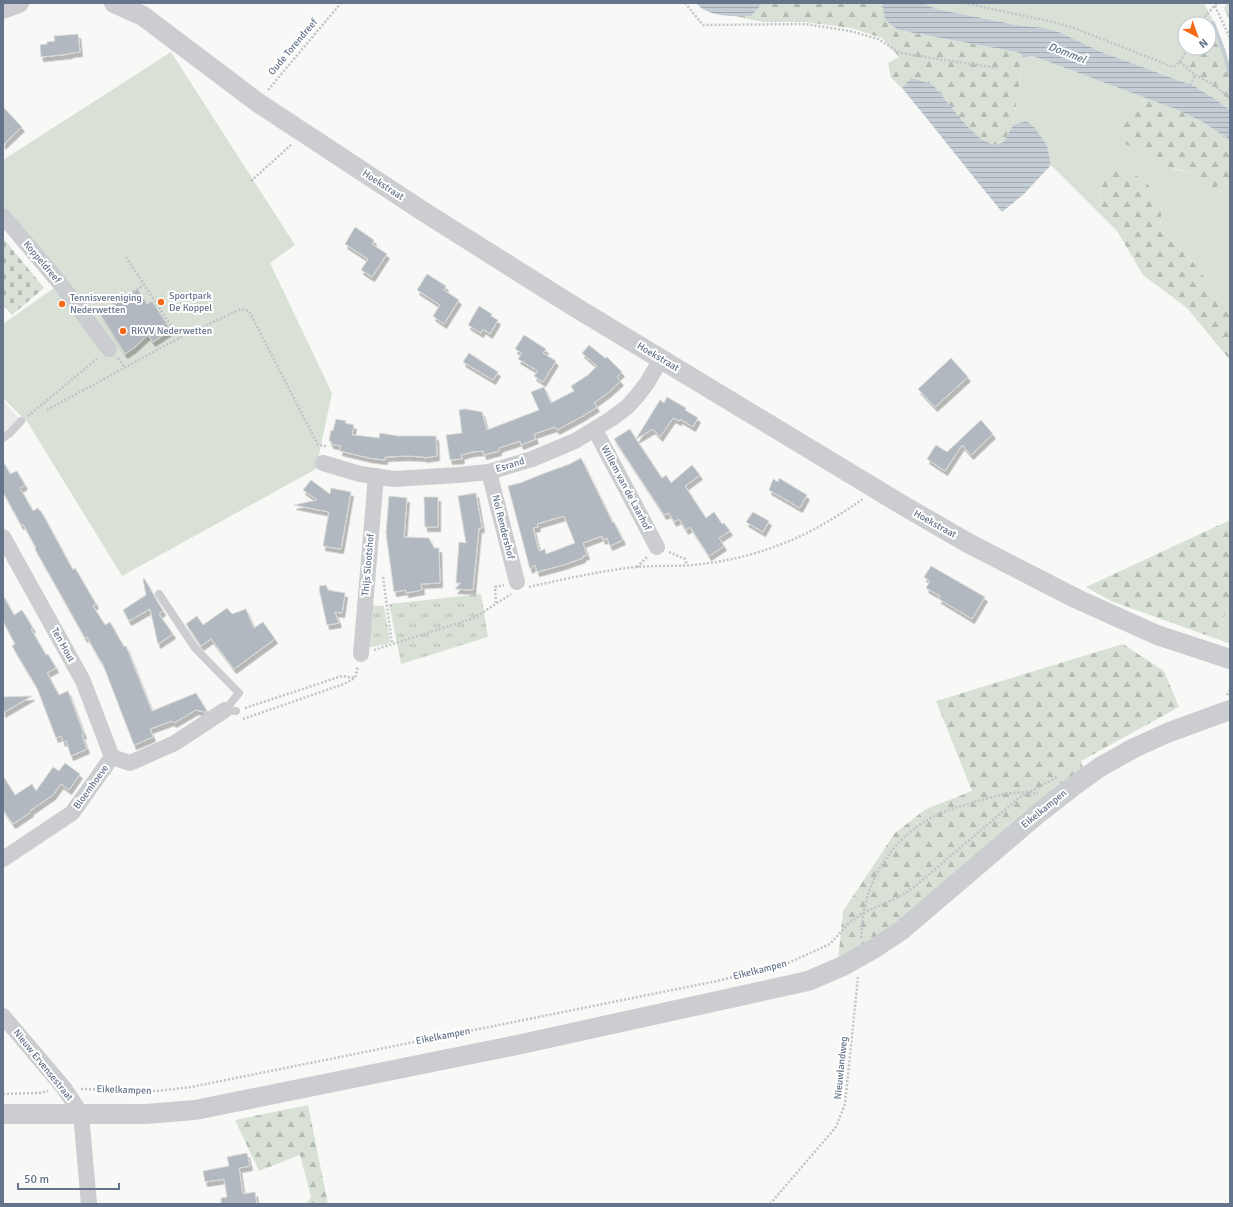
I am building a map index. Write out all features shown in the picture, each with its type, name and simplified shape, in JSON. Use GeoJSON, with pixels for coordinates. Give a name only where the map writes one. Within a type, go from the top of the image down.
{"type":"FeatureCollection","features":[{"type":"Feature","properties":{"kind":"street"},"geometry":{"type":"LineString","coordinates":[[3,9],[19,3]]}},
{"type":"Feature","properties":{"kind":"street","name":"Hoekstraat"},"geometry":{"type":"LineString","coordinates":[[114,3],[143,16],[257,102],[428,214],[570,304],[877,490],[968,543],[1077,599],[1157,635],[1230,660]]}},
{"type":"Feature","properties":{"kind":"street","name":"Koppeldreef"},"geometry":{"type":"LineString","coordinates":[[3,216],[59,282],[109,349]]}},
{"type":"Feature","properties":{"kind":"street","name":"Esrand"},"geometry":{"type":"LineString","coordinates":[[323,463],[360,474],[394,479],[489,472],[532,459],[575,441],[611,420],[627,407],[637,396],[647,383],[661,359]]}},
{"type":"Feature","properties":{"kind":"street","name":"Willem van de Laarhof"},"geometry":{"type":"LineString","coordinates":[[595,430],[657,547]]}},
{"type":"Feature","properties":{"kind":"street","name":"Nol Rendershof"},"geometry":{"type":"LineString","coordinates":[[489,472],[518,588]]}},
{"type":"Feature","properties":{"kind":"street","name":"Thijs Slootshof"},"geometry":{"type":"LineString","coordinates":[[361,654],[376,476]]}},
{"type":"Feature","properties":{"kind":"street","name":"Ten Hout"},"geometry":{"type":"LineString","coordinates":[[3,537],[83,681],[112,757]]}},
{"type":"Feature","properties":{"kind":"street","name":"Eikelkampen"},"geometry":{"type":"LineString","coordinates":[[3,1114],[146,1114],[195,1110],[486,1051],[792,985],[824,975],[843,966],[888,940],[902,930],[1039,813],[1095,771],[1128,751],[1167,733],[1230,710]]}},
{"type":"Feature","properties":{"kind":"street","name":"Bloemhoeve"},"geometry":{"type":"LineString","coordinates":[[3,859],[72,813],[112,757],[130,763],[175,742],[230,711]]}},
{"type":"Feature","properties":{"kind":"street","name":"Nieuw Ervensestraat"},"geometry":{"type":"LineString","coordinates":[[3,1016],[64,1088],[81,1114]]}},
{"type":"Feature","properties":{"kind":"street"},"geometry":{"type":"LineString","coordinates":[[81,1114],[89,1204]]}},
{"type":"Feature","properties":{"kind":"lane"},"geometry":{"type":"LineString","coordinates":[[3,438],[21,421]]}},
{"type":"Feature","properties":{"kind":"lane"},"geometry":{"type":"LineString","coordinates":[[159,594],[195,648],[239,693],[230,711]]}},
{"type":"Feature","properties":{"kind":"path","name":"Oude Torendreef"},"geometry":{"type":"LineString","coordinates":[[257,102],[341,3]]}},
{"type":"Feature","properties":{"kind":"path"},"geometry":{"type":"LineString","coordinates":[[685,3],[703,25],[805,24],[850,31],[878,39],[900,52],[997,68]]}},
{"type":"Feature","properties":{"kind":"path"},"geometry":{"type":"LineString","coordinates":[[964,3],[1054,22],[1074,28],[1173,67],[1180,62],[1183,56]]}},
{"type":"Feature","properties":{"kind":"path"},"geometry":{"type":"LineString","coordinates":[[1205,16],[1216,4],[1230,41]]}},
{"type":"Feature","properties":{"kind":"path"},"geometry":{"type":"LineString","coordinates":[[1180,62],[1195,75],[1214,85],[1230,99]]}},
{"type":"Feature","properties":{"kind":"path"},"geometry":{"type":"LineString","coordinates":[[1190,85],[1195,75]]}},
{"type":"Feature","properties":{"kind":"path"},"geometry":{"type":"LineString","coordinates":[[251,181],[304,133]]}},
{"type":"Feature","properties":{"kind":"path"},"geometry":{"type":"LineString","coordinates":[[126,257],[179,338]]}},
{"type":"Feature","properties":{"kind":"path"},"geometry":{"type":"LineString","coordinates":[[88,320],[144,285]]}},
{"type":"Feature","properties":{"kind":"path"},"geometry":{"type":"LineString","coordinates":[[47,410],[179,338],[241,309],[249,312],[318,445],[325,446],[323,463]]}},
{"type":"Feature","properties":{"kind":"path"},"geometry":{"type":"LineString","coordinates":[[21,421],[109,349]]}},
{"type":"Feature","properties":{"kind":"path"},"geometry":{"type":"LineString","coordinates":[[242,719],[344,684],[355,678],[361,654],[474,618],[518,588],[637,567],[702,564],[762,551],[777,546],[814,528],[845,511],[877,490]]}},
{"type":"Feature","properties":{"kind":"path"},"geometry":{"type":"LineString","coordinates":[[382,570],[392,644]]}},
{"type":"Feature","properties":{"kind":"path"},"geometry":{"type":"LineString","coordinates":[[230,711],[342,676],[355,678]]}},
{"type":"Feature","properties":{"kind":"path"},"geometry":{"type":"LineString","coordinates":[[860,956],[863,913],[866,901],[873,881],[884,862],[896,846],[929,818],[966,804],[1001,795],[1029,792]]}},
{"type":"Feature","properties":{"kind":"path","name":"Eikelkampen"},"geometry":{"type":"LineString","coordinates":[[3,1094],[39,1093],[64,1088],[156,1091],[191,1087],[717,981],[786,964],[830,944],[848,924],[863,913]]}},
{"type":"Feature","properties":{"kind":"path","name":"Nieuwlandweg"},"geometry":{"type":"LineString","coordinates":[[770,1204],[836,1127],[842,1115],[845,1104],[860,956]]}},
{"type":"Feature","properties":{"kind":"shaded area"},"geometry":{"type":"Polygon","coordinates":[[[3,400],[20,420],[3,435],[3,400]]]}},
{"type":"Feature","properties":{"kind":"green space"},"geometry":{"type":"Polygon","coordinates":[[[763,3],[882,3],[885,20],[898,30],[1020,53],[1023,59],[1013,125],[1004,142],[993,145],[980,138],[967,126],[932,84],[911,78],[902,88],[891,78],[888,63],[899,57],[882,38],[851,28],[805,22],[763,22],[733,16],[751,16],[763,3]]]}},
{"type":"Feature","properties":{"kind":"green space"},"geometry":{"type":"Polygon","coordinates":[[[923,3],[1203,3],[1211,16],[1177,16],[1177,56],[1186,56],[1180,67],[1230,100],[1230,110],[1194,86],[1099,51],[1059,32],[936,9],[923,3]]]}},
{"type":"Feature","properties":{"kind":"green space"},"geometry":{"type":"Polygon","coordinates":[[[1227,3],[1230,3],[1230,21],[1224,8],[1227,3]]]}},
{"type":"Feature","properties":{"kind":"green space"},"geometry":{"type":"Polygon","coordinates":[[[1217,33],[1230,74],[1230,100],[1179,67],[1185,56],[1217,56],[1217,33]]]}},
{"type":"Feature","properties":{"kind":"green space","name":"Sportpark De Koppel"},"geometry":{"type":"Polygon","coordinates":[[[171,52],[295,245],[270,263],[332,393],[316,469],[122,576],[28,423],[3,398],[3,324],[65,280],[3,205],[3,160],[171,52]]]}},
{"type":"Feature","properties":{"kind":"green space"},"geometry":{"type":"Polygon","coordinates":[[[1033,56],[1153,100],[1133,101],[1174,169],[1228,184],[1230,181],[1230,311],[1192,261],[1160,229],[1162,208],[1100,185],[1099,213],[1051,165],[1047,145],[1026,121],[1013,125],[1023,59],[1033,56]]]}},
{"type":"Feature","properties":{"kind":"green space"},"geometry":{"type":"Polygon","coordinates":[[[1153,100],[1201,121],[1230,140],[1230,181],[1228,184],[1199,191],[1196,174],[1157,164],[1121,141],[1120,122],[1134,101],[1153,100]]]}},
{"type":"Feature","properties":{"kind":"green space"},"geometry":{"type":"Polygon","coordinates":[[[1117,169],[1145,179],[1162,208],[1160,229],[1192,261],[1230,311],[1230,360],[1187,308],[1143,275],[1117,231],[1099,213],[1100,185],[1117,169]]]}},
{"type":"Feature","properties":{"kind":"green space"},"geometry":{"type":"Polygon","coordinates":[[[3,238],[44,288],[12,315],[3,305],[3,238]]]}},
{"type":"Feature","properties":{"kind":"green space"},"geometry":{"type":"Polygon","coordinates":[[[1230,520],[1230,598],[1217,639],[1111,601],[1086,587],[1230,520]]]}},
{"type":"Feature","properties":{"kind":"green space"},"geometry":{"type":"Polygon","coordinates":[[[481,594],[488,637],[401,664],[389,604],[481,594]]]}},
{"type":"Feature","properties":{"kind":"green space"},"geometry":{"type":"Polygon","coordinates":[[[1230,598],[1230,644],[1217,639],[1230,598]]]}},
{"type":"Feature","properties":{"kind":"green space"},"geometry":{"type":"Polygon","coordinates":[[[371,605],[384,606],[390,641],[388,644],[371,647],[365,643],[371,605]]]}},
{"type":"Feature","properties":{"kind":"green space"},"geometry":{"type":"Polygon","coordinates":[[[1123,644],[1164,671],[1179,707],[1081,761],[1084,771],[888,932],[838,961],[843,911],[895,833],[926,809],[972,791],[936,701],[1123,644]]]}},
{"type":"Feature","properties":{"kind":"green space"},"geometry":{"type":"Polygon","coordinates":[[[308,1105],[328,1204],[306,1204],[311,1197],[300,1155],[259,1171],[235,1120],[308,1105]]]}},
{"type":"Feature","properties":{"kind":"water"},"geometry":{"type":"Polygon","coordinates":[[[696,3],[763,3],[751,16],[737,16],[714,14],[701,8],[696,3]]]}},
{"type":"Feature","properties":{"kind":"water","name":"Dommel"},"geometry":{"type":"Polygon","coordinates":[[[882,3],[923,3],[936,9],[1059,32],[1099,51],[1194,86],[1215,99],[1230,110],[1230,140],[1201,121],[1173,108],[1033,56],[1023,58],[1020,53],[1016,52],[898,30],[885,20],[882,3]]]}},
{"type":"Feature","properties":{"kind":"water"},"geometry":{"type":"Polygon","coordinates":[[[911,78],[932,84],[967,126],[980,138],[993,145],[1004,142],[1013,125],[1026,121],[1034,127],[1047,145],[1051,165],[1024,194],[1002,212],[902,88],[911,78]]]}},
{"type":"Feature","properties":{"kind":"building"},"geometry":{"type":"Polygon","coordinates":[[[78,34],[80,52],[41,57],[40,45],[55,41],[54,36],[78,34]]]}},
{"type":"Feature","properties":{"kind":"building"},"geometry":{"type":"Polygon","coordinates":[[[3,107],[22,127],[3,145],[3,107]]]}},
{"type":"Feature","properties":{"kind":"building"},"geometry":{"type":"Polygon","coordinates":[[[355,227],[374,240],[372,244],[387,254],[372,277],[361,270],[368,259],[345,244],[355,227]]]}},
{"type":"Feature","properties":{"kind":"building"},"geometry":{"type":"Polygon","coordinates":[[[427,274],[446,286],[444,290],[459,300],[444,324],[433,316],[440,305],[417,290],[427,274]]]}},
{"type":"Feature","properties":{"kind":"building"},"geometry":{"type":"Polygon","coordinates":[[[138,289],[147,304],[152,301],[171,330],[153,342],[148,335],[125,354],[100,314],[138,289]]]}},
{"type":"Feature","properties":{"kind":"building"},"geometry":{"type":"Polygon","coordinates":[[[479,306],[492,314],[491,316],[498,320],[490,334],[483,329],[481,333],[468,325],[479,306]]]}},
{"type":"Feature","properties":{"kind":"building"},"geometry":{"type":"Polygon","coordinates":[[[524,335],[546,349],[543,353],[556,361],[543,382],[534,376],[538,371],[518,359],[522,353],[515,349],[524,335]]]}},
{"type":"Feature","properties":{"kind":"building"},"geometry":{"type":"Polygon","coordinates":[[[589,345],[605,358],[607,357],[622,372],[617,377],[621,381],[594,403],[597,407],[557,430],[555,427],[534,434],[536,439],[521,445],[520,441],[499,448],[499,451],[484,455],[483,451],[472,452],[461,455],[462,459],[450,460],[446,435],[462,433],[459,410],[465,409],[482,412],[487,430],[539,410],[531,392],[544,387],[551,403],[574,391],[571,386],[588,375],[597,366],[582,353],[589,345]]]}},
{"type":"Feature","properties":{"kind":"building"},"geometry":{"type":"Polygon","coordinates":[[[469,353],[498,372],[493,380],[463,362],[469,353]]]}},
{"type":"Feature","properties":{"kind":"building"},"geometry":{"type":"Polygon","coordinates":[[[951,358],[968,377],[935,407],[918,389],[951,358]]]}},
{"type":"Feature","properties":{"kind":"building"},"geometry":{"type":"Polygon","coordinates":[[[667,397],[686,408],[685,410],[698,418],[693,427],[680,419],[679,421],[673,418],[660,437],[653,429],[636,439],[660,400],[664,403],[667,397]]]}},
{"type":"Feature","properties":{"kind":"building"},"geometry":{"type":"Polygon","coordinates":[[[336,419],[346,421],[345,423],[354,425],[352,435],[379,438],[380,433],[398,436],[436,436],[437,456],[424,458],[408,456],[385,457],[385,460],[340,451],[341,446],[331,444],[331,441],[329,441],[331,430],[333,431],[336,419]]]}},
{"type":"Feature","properties":{"kind":"building"},"geometry":{"type":"Polygon","coordinates":[[[981,420],[993,434],[971,455],[962,445],[945,471],[927,459],[936,445],[947,452],[981,420]]]}},
{"type":"Feature","properties":{"kind":"building"},"geometry":{"type":"Polygon","coordinates":[[[630,429],[662,478],[666,475],[671,483],[692,465],[700,475],[685,486],[706,518],[714,512],[722,524],[724,523],[730,531],[719,538],[724,546],[709,556],[690,527],[686,530],[679,519],[674,522],[669,513],[664,515],[614,439],[630,429]]]}},
{"type":"Feature","properties":{"kind":"building"},"geometry":{"type":"Polygon","coordinates":[[[581,458],[623,540],[610,546],[607,538],[603,540],[602,536],[583,543],[587,555],[583,556],[583,558],[537,572],[535,565],[530,569],[508,486],[570,464],[581,458]],[[564,516],[537,524],[538,527],[533,528],[539,551],[545,549],[546,554],[575,543],[564,516]]]}},
{"type":"Feature","properties":{"kind":"building"},"geometry":{"type":"Polygon","coordinates":[[[3,461],[10,474],[17,471],[25,485],[20,488],[33,511],[38,508],[41,511],[73,570],[75,568],[96,604],[93,606],[105,625],[110,622],[124,647],[126,646],[152,711],[196,693],[207,711],[196,710],[174,723],[172,721],[150,729],[153,737],[134,745],[102,662],[87,637],[85,638],[35,549],[36,548],[23,524],[21,525],[3,492],[3,461]]]}},
{"type":"Feature","properties":{"kind":"building"},"geometry":{"type":"Polygon","coordinates":[[[779,478],[807,495],[800,508],[769,490],[773,479],[778,482],[779,478]]]}},
{"type":"Feature","properties":{"kind":"building"},"geometry":{"type":"Polygon","coordinates":[[[311,480],[330,494],[331,488],[351,492],[341,549],[323,546],[329,512],[294,505],[317,500],[303,490],[311,480]]]}},
{"type":"Feature","properties":{"kind":"building"},"geometry":{"type":"Polygon","coordinates":[[[476,493],[482,528],[479,528],[473,590],[455,589],[461,583],[456,583],[459,542],[466,543],[458,496],[476,493]]]}},
{"type":"Feature","properties":{"kind":"building"},"geometry":{"type":"Polygon","coordinates":[[[389,496],[407,498],[404,537],[429,538],[434,548],[439,548],[440,583],[421,584],[422,590],[406,593],[406,590],[394,592],[386,533],[389,496]]]}},
{"type":"Feature","properties":{"kind":"building"},"geometry":{"type":"Polygon","coordinates":[[[424,497],[438,497],[438,527],[425,527],[424,497]]]}},
{"type":"Feature","properties":{"kind":"building"},"geometry":{"type":"Polygon","coordinates":[[[753,512],[769,521],[763,532],[746,522],[753,512]]]}},
{"type":"Feature","properties":{"kind":"building"},"geometry":{"type":"Polygon","coordinates":[[[931,566],[985,597],[972,619],[939,599],[940,596],[926,588],[930,581],[924,577],[931,566]]]}},
{"type":"Feature","properties":{"kind":"building"},"geometry":{"type":"Polygon","coordinates":[[[144,578],[163,611],[159,614],[173,634],[158,644],[150,609],[129,621],[123,610],[146,595],[144,578]]]}},
{"type":"Feature","properties":{"kind":"building"},"geometry":{"type":"Polygon","coordinates":[[[326,585],[328,590],[345,593],[342,613],[335,612],[339,623],[327,625],[319,589],[319,586],[326,585]]]}},
{"type":"Feature","properties":{"kind":"building"},"geometry":{"type":"Polygon","coordinates":[[[3,595],[14,615],[22,610],[33,628],[31,629],[46,655],[48,654],[56,668],[47,673],[59,695],[68,691],[84,734],[82,735],[87,749],[71,756],[66,741],[63,742],[61,736],[56,738],[37,688],[12,646],[15,644],[3,621],[3,595]]]}},
{"type":"Feature","properties":{"kind":"building"},"geometry":{"type":"Polygon","coordinates":[[[227,608],[232,614],[246,609],[254,628],[263,622],[275,639],[234,669],[211,639],[201,646],[186,624],[197,616],[203,625],[227,608]]]}},
{"type":"Feature","properties":{"kind":"building"},"geometry":{"type":"Polygon","coordinates":[[[32,696],[3,713],[3,697],[32,696]]]}},
{"type":"Feature","properties":{"kind":"building"},"geometry":{"type":"Polygon","coordinates":[[[65,763],[80,774],[69,790],[61,784],[53,795],[13,824],[3,810],[3,776],[15,795],[32,784],[36,791],[53,767],[59,771],[65,763]]]}},
{"type":"Feature","properties":{"kind":"building"},"geometry":{"type":"Polygon","coordinates":[[[247,1153],[250,1166],[239,1168],[243,1194],[255,1192],[257,1204],[221,1204],[221,1198],[227,1197],[224,1179],[205,1182],[203,1171],[229,1166],[227,1157],[247,1153]]]}},
{"type":"Feature","properties":{"kind":"waterway"},"geometry":{"type":"LineString","coordinates":[[1217,34],[1230,75]]}},
{"type":"Feature","properties":{"kind":"place","name":"Sportpark De Koppel"},"geometry":{"type":"Point","coordinates":[161,302]}},
{"type":"Feature","properties":{"kind":"place","name":"Tennisvereniging Nederwetten"},"geometry":{"type":"Point","coordinates":[62,304]}},
{"type":"Feature","properties":{"kind":"place","name":"RKVV Nederwetten"},"geometry":{"type":"Point","coordinates":[123,331]}}]}
